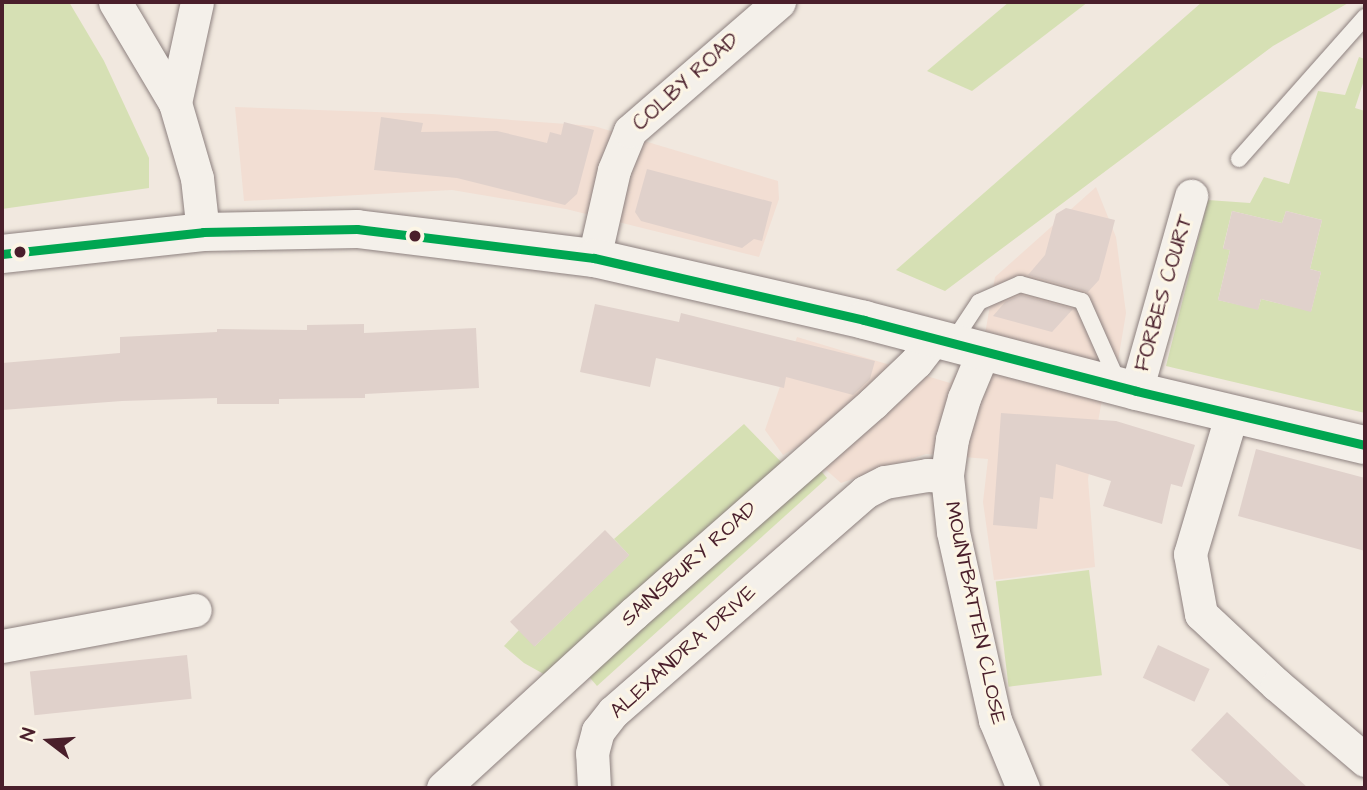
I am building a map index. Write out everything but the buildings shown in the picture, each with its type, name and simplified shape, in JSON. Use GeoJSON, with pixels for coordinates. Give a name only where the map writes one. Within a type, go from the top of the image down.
{"type":"FeatureCollection","features":[{"type":"Feature","properties":{"kind":"street"},"geometry":{"type":"LineString","coordinates":[[115,2],[175,103],[197,178],[203,232]]}},
{"type":"Feature","properties":{"kind":"street"},"geometry":{"type":"LineString","coordinates":[[175,103],[197,2]]}},
{"type":"Feature","properties":{"kind":"street","name":"COLBY ROAD"},"geometry":{"type":"LineString","coordinates":[[594,258],[614,170],[630,131],[653,108],[779,2]]}},
{"type":"Feature","properties":{"kind":"street","name":"FORBES COURT"},"geometry":{"type":"LineString","coordinates":[[1128,389],[1191,195]]}},
{"type":"Feature","properties":{"kind":"street"},"geometry":{"type":"LineString","coordinates":[[2,254],[203,232],[357,229],[594,258],[864,320],[1128,389],[1365,445]]}},
{"type":"Feature","properties":{"kind":"street","name":"MOUNTBATTEN CLOSE"},"geometry":{"type":"LineString","coordinates":[[957,344],[964,398],[952,439],[947,477],[953,532],[995,720],[1023,788]]}},
{"type":"Feature","properties":{"kind":"street","name":"SAINSBURY ROAD"},"geometry":{"type":"LineString","coordinates":[[443,788],[615,630],[916,362],[957,344]]}},
{"type":"Feature","properties":{"kind":"street"},"geometry":{"type":"LineString","coordinates":[[1232,413],[1190,554],[1201,614],[1277,685],[1365,760]]}},
{"type":"Feature","properties":{"kind":"street","name":"MOUNTBATTEN CLOSE"},"geometry":{"type":"LineString","coordinates":[[781,564],[865,492],[884,482],[927,475],[947,477]]}},
{"type":"Feature","properties":{"kind":"street","name":"ALEXANDRA DRIVE"},"geometry":{"type":"LineString","coordinates":[[594,788],[592,753],[598,731],[613,712],[781,564]]}},
{"type":"Feature","properties":{"kind":"street"},"geometry":{"type":"LineString","coordinates":[[2,646],[195,610]]}},
{"type":"Feature","properties":{"kind":"lane"},"geometry":{"type":"LineString","coordinates":[[1240,159],[1365,16]]}},
{"type":"Feature","properties":{"kind":"lane"},"geometry":{"type":"LineString","coordinates":[[957,344],[979,302],[1020,284],[1082,301],[1128,389]]}},
{"type":"Feature","properties":{"kind":"shaded area"},"geometry":{"type":"Polygon","coordinates":[[[235,107],[432,114],[594,126],[778,181],[779,199],[759,257],[566,209],[452,190],[244,201],[235,107]]]}},
{"type":"Feature","properties":{"kind":"shaded area"},"geometry":{"type":"Polygon","coordinates":[[[1096,187],[1116,237],[1126,313],[1117,367],[1104,388],[1088,479],[1095,567],[994,580],[983,502],[988,459],[926,454],[841,483],[799,446],[783,455],[765,430],[797,337],[950,383],[985,334],[995,277],[1096,187]]]}},
{"type":"Feature","properties":{"kind":"green space"},"geometry":{"type":"Polygon","coordinates":[[[2,2],[69,2],[104,61],[149,158],[149,188],[2,209],[2,2]]]}},
{"type":"Feature","properties":{"kind":"green space"},"geometry":{"type":"Polygon","coordinates":[[[1009,2],[1088,2],[972,91],[927,71],[1009,2]]]}},
{"type":"Feature","properties":{"kind":"green space"},"geometry":{"type":"Polygon","coordinates":[[[1202,2],[1350,2],[1273,46],[945,291],[896,270],[1202,2]]]}},
{"type":"Feature","properties":{"kind":"green space"},"geometry":{"type":"Polygon","coordinates":[[[1359,57],[1365,59],[1365,77],[1355,108],[1365,111],[1365,413],[1166,366],[1208,200],[1250,203],[1264,177],[1289,184],[1318,91],[1345,95],[1359,57]],[[1232,211],[1223,248],[1230,250],[1218,300],[1258,309],[1261,299],[1311,311],[1321,272],[1310,269],[1322,220],[1286,211],[1282,223],[1232,211]]]}},
{"type":"Feature","properties":{"kind":"green space"},"geometry":{"type":"Polygon","coordinates":[[[744,424],[792,473],[558,682],[524,663],[504,646],[519,630],[535,646],[629,555],[614,539],[744,424]]]}},
{"type":"Feature","properties":{"kind":"green space"},"geometry":{"type":"Polygon","coordinates":[[[817,466],[827,478],[597,686],[585,672],[817,466]]]}},
{"type":"Feature","properties":{"kind":"green space"},"geometry":{"type":"Polygon","coordinates":[[[1089,570],[1102,675],[1009,687],[996,581],[1089,570]]]}},
{"type":"Feature","properties":{"kind":"transit line"},"geometry":{"type":"LineString","coordinates":[[2,254],[203,232],[357,229],[594,258],[864,320],[1136,391],[1365,445]]}}]}
